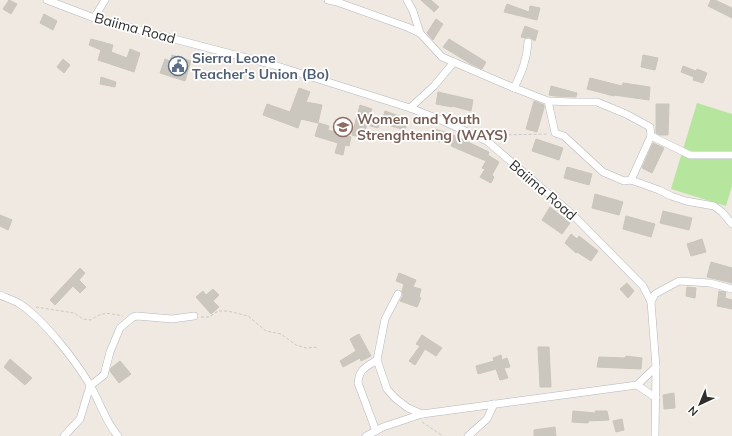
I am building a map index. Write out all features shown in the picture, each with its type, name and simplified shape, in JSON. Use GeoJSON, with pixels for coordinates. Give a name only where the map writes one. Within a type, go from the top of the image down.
{"type":"FeatureCollection","features":[{"type":"Feature","properties":{"kind":"street","name":"Baiima Road"},"geometry":{"type":"LineString","coordinates":[[47,0],[94,18],[274,65],[410,108],[487,141],[573,215],[642,286],[651,302],[653,322],[656,367],[655,436]]}},
{"type":"Feature","properties":{"kind":"street"},"geometry":{"type":"LineString","coordinates":[[94,18],[105,0]]}},
{"type":"Feature","properties":{"kind":"street"},"geometry":{"type":"LineString","coordinates":[[328,0],[407,27],[420,33],[442,57],[514,88],[548,101],[597,102],[626,114],[650,128],[651,136],[631,180]]}},
{"type":"Feature","properties":{"kind":"street"},"geometry":{"type":"LineString","coordinates":[[407,0],[413,11],[420,33]]}},
{"type":"Feature","properties":{"kind":"street"},"geometry":{"type":"LineString","coordinates":[[514,88],[523,70],[528,54],[528,42]]}},
{"type":"Feature","properties":{"kind":"street"},"geometry":{"type":"LineString","coordinates":[[410,108],[434,86],[454,62]]}},
{"type":"Feature","properties":{"kind":"street"},"geometry":{"type":"LineString","coordinates":[[548,101],[555,133],[564,136],[603,172],[624,181],[631,180],[686,201],[714,206],[722,212],[732,224]]}},
{"type":"Feature","properties":{"kind":"street"},"geometry":{"type":"LineString","coordinates":[[651,136],[690,155],[732,155]]}},
{"type":"Feature","properties":{"kind":"street"},"geometry":{"type":"LineString","coordinates":[[651,302],[655,294],[679,281],[710,283],[732,290]]}},
{"type":"Feature","properties":{"kind":"street"},"geometry":{"type":"LineString","coordinates":[[398,294],[385,319],[377,360],[387,389],[395,398],[408,408],[422,414]]}},
{"type":"Feature","properties":{"kind":"street"},"geometry":{"type":"LineString","coordinates":[[0,295],[19,304],[33,314],[72,357],[90,386],[110,427],[118,436]]}},
{"type":"Feature","properties":{"kind":"street"},"geometry":{"type":"LineString","coordinates":[[64,436],[80,420],[90,386],[104,375],[110,352],[120,328],[133,317],[137,316],[172,319],[194,316]]}},
{"type":"Feature","properties":{"kind":"street"},"geometry":{"type":"LineString","coordinates":[[376,431],[358,383],[359,374],[363,369],[377,360]]}},
{"type":"Feature","properties":{"kind":"street"},"geometry":{"type":"LineString","coordinates":[[366,436],[412,416],[422,414],[637,385],[656,367]]}},
{"type":"Feature","properties":{"kind":"street"},"geometry":{"type":"LineString","coordinates":[[637,385],[656,398]]}},
{"type":"Feature","properties":{"kind":"street"},"geometry":{"type":"LineString","coordinates":[[468,436],[487,419],[494,404]]}},
{"type":"Feature","properties":{"kind":"path"},"geometry":{"type":"LineString","coordinates":[[487,141],[499,135],[555,133]]}},
{"type":"Feature","properties":{"kind":"path"},"geometry":{"type":"LineString","coordinates":[[32,306],[74,313],[83,319],[91,320],[98,314],[108,313],[133,317]]}},
{"type":"Feature","properties":{"kind":"path"},"geometry":{"type":"LineString","coordinates":[[194,316],[209,317],[218,311],[228,311],[248,316],[266,331],[281,334],[296,345],[306,348],[318,347]]}},
{"type":"Feature","properties":{"kind":"path"},"geometry":{"type":"LineString","coordinates":[[412,416],[444,436]]}},
{"type":"Feature","properties":{"kind":"green space"},"geometry":{"type":"Polygon","coordinates":[[[697,103],[732,114],[732,186],[726,206],[671,189],[697,103]]]}},
{"type":"Feature","properties":{"kind":"building"},"geometry":{"type":"Polygon","coordinates":[[[9,0],[17,4],[11,14],[3,9],[9,0]]]}},
{"type":"Feature","properties":{"kind":"building"},"geometry":{"type":"Polygon","coordinates":[[[421,0],[431,0],[439,7],[434,12],[421,0]]]}},
{"type":"Feature","properties":{"kind":"building"},"geometry":{"type":"Polygon","coordinates":[[[711,0],[715,0],[732,8],[732,18],[708,6],[711,0]]]}},
{"type":"Feature","properties":{"kind":"building"},"geometry":{"type":"Polygon","coordinates":[[[507,4],[529,12],[530,6],[540,8],[537,20],[504,12],[507,4]]]}},
{"type":"Feature","properties":{"kind":"building"},"geometry":{"type":"Polygon","coordinates":[[[44,14],[57,21],[53,30],[40,23],[44,14]]]}},
{"type":"Feature","properties":{"kind":"building"},"geometry":{"type":"Polygon","coordinates":[[[436,19],[443,24],[433,40],[427,33],[436,19]]]}},
{"type":"Feature","properties":{"kind":"building"},"geometry":{"type":"Polygon","coordinates":[[[525,26],[538,31],[535,41],[529,37],[521,37],[525,26]]]}},
{"type":"Feature","properties":{"kind":"building"},"geometry":{"type":"Polygon","coordinates":[[[91,39],[113,45],[111,52],[127,58],[130,49],[140,53],[134,72],[98,60],[101,50],[89,45],[91,39]]]}},
{"type":"Feature","properties":{"kind":"building"},"geometry":{"type":"Polygon","coordinates":[[[449,39],[486,62],[482,69],[443,47],[449,39]]]}},
{"type":"Feature","properties":{"kind":"building"},"geometry":{"type":"Polygon","coordinates":[[[172,55],[191,61],[185,81],[160,73],[165,59],[170,61],[172,55]]]}},
{"type":"Feature","properties":{"kind":"building"},"geometry":{"type":"Polygon","coordinates":[[[643,55],[658,58],[655,70],[641,67],[643,55]]]}},
{"type":"Feature","properties":{"kind":"building"},"geometry":{"type":"Polygon","coordinates":[[[63,59],[70,65],[64,73],[57,67],[63,59]]]}},
{"type":"Feature","properties":{"kind":"building"},"geometry":{"type":"Polygon","coordinates":[[[683,66],[707,73],[703,83],[693,80],[694,77],[681,72],[683,66]]]}},
{"type":"Feature","properties":{"kind":"building"},"geometry":{"type":"Polygon","coordinates":[[[101,77],[116,82],[115,87],[100,84],[101,77]]]}},
{"type":"Feature","properties":{"kind":"building"},"geometry":{"type":"Polygon","coordinates":[[[590,78],[622,86],[623,83],[650,87],[649,100],[614,96],[587,89],[590,78]]]}},
{"type":"Feature","properties":{"kind":"building"},"geometry":{"type":"Polygon","coordinates":[[[551,86],[577,93],[576,97],[549,95],[551,86]]]}},
{"type":"Feature","properties":{"kind":"building"},"geometry":{"type":"Polygon","coordinates":[[[299,88],[310,92],[306,102],[322,105],[318,123],[301,119],[298,128],[263,115],[267,104],[290,112],[299,88]]]}},
{"type":"Feature","properties":{"kind":"building"},"geometry":{"type":"Polygon","coordinates":[[[438,92],[473,100],[471,111],[436,104],[438,92]]]}},
{"type":"Feature","properties":{"kind":"building"},"geometry":{"type":"Polygon","coordinates":[[[534,101],[544,105],[537,132],[526,129],[534,101]]]}},
{"type":"Feature","properties":{"kind":"building"},"geometry":{"type":"Polygon","coordinates":[[[656,104],[669,104],[668,135],[660,135],[656,133],[656,104]]]}},
{"type":"Feature","properties":{"kind":"building"},"geometry":{"type":"Polygon","coordinates":[[[360,105],[372,109],[369,116],[381,120],[378,128],[367,125],[362,138],[352,135],[360,105]]]}},
{"type":"Feature","properties":{"kind":"building"},"geometry":{"type":"Polygon","coordinates":[[[385,111],[408,119],[405,130],[391,126],[391,124],[382,121],[385,111]]]}},
{"type":"Feature","properties":{"kind":"building"},"geometry":{"type":"Polygon","coordinates":[[[319,123],[329,126],[328,130],[351,137],[349,146],[345,145],[343,155],[335,153],[338,143],[315,136],[319,123]]]}},
{"type":"Feature","properties":{"kind":"building"},"geometry":{"type":"Polygon","coordinates":[[[434,129],[449,133],[489,152],[488,155],[499,162],[492,175],[494,177],[491,183],[480,177],[485,169],[482,168],[486,161],[451,146],[452,143],[441,140],[440,142],[431,140],[434,129]]]}},
{"type":"Feature","properties":{"kind":"building"},"geometry":{"type":"Polygon","coordinates":[[[536,139],[563,148],[559,160],[532,151],[536,139]]]}},
{"type":"Feature","properties":{"kind":"building"},"geometry":{"type":"Polygon","coordinates":[[[653,143],[664,148],[652,173],[642,168],[653,143]]]}},
{"type":"Feature","properties":{"kind":"building"},"geometry":{"type":"Polygon","coordinates":[[[567,167],[592,174],[589,185],[564,178],[567,167]]]}},
{"type":"Feature","properties":{"kind":"building"},"geometry":{"type":"Polygon","coordinates":[[[595,194],[623,202],[619,215],[592,208],[595,194]]]}},
{"type":"Feature","properties":{"kind":"building"},"geometry":{"type":"Polygon","coordinates":[[[550,207],[570,223],[562,234],[542,220],[550,207]]]}},
{"type":"Feature","properties":{"kind":"building"},"geometry":{"type":"Polygon","coordinates":[[[663,211],[692,218],[689,230],[660,223],[663,211]]]}},
{"type":"Feature","properties":{"kind":"building"},"geometry":{"type":"Polygon","coordinates":[[[0,215],[12,220],[8,230],[0,226],[0,215]]]}},
{"type":"Feature","properties":{"kind":"building"},"geometry":{"type":"Polygon","coordinates":[[[626,216],[655,224],[651,237],[623,229],[626,216]]]}},
{"type":"Feature","properties":{"kind":"building"},"geometry":{"type":"Polygon","coordinates":[[[571,234],[577,239],[579,236],[598,251],[591,261],[577,252],[576,253],[565,243],[571,234]]]}},
{"type":"Feature","properties":{"kind":"building"},"geometry":{"type":"Polygon","coordinates":[[[702,239],[706,252],[691,256],[687,244],[702,239]]]}},
{"type":"Feature","properties":{"kind":"building"},"geometry":{"type":"Polygon","coordinates":[[[711,262],[732,268],[732,283],[707,277],[711,262]]]}},
{"type":"Feature","properties":{"kind":"building"},"geometry":{"type":"Polygon","coordinates":[[[80,268],[85,273],[79,280],[86,287],[80,293],[73,286],[55,305],[50,300],[80,268]]]}},
{"type":"Feature","properties":{"kind":"building"},"geometry":{"type":"Polygon","coordinates":[[[399,273],[416,280],[413,287],[421,289],[419,297],[421,298],[417,307],[400,301],[403,296],[402,291],[404,284],[396,281],[399,273]]]}},
{"type":"Feature","properties":{"kind":"building"},"geometry":{"type":"Polygon","coordinates":[[[627,283],[634,291],[628,298],[620,289],[627,283]]]}},
{"type":"Feature","properties":{"kind":"building"},"geometry":{"type":"Polygon","coordinates":[[[687,287],[696,288],[695,298],[686,296],[687,287]]]}},
{"type":"Feature","properties":{"kind":"building"},"geometry":{"type":"Polygon","coordinates":[[[213,289],[219,295],[213,301],[219,307],[211,314],[196,297],[203,291],[206,295],[213,289]]]}},
{"type":"Feature","properties":{"kind":"building"},"geometry":{"type":"Polygon","coordinates":[[[719,291],[726,292],[725,298],[732,300],[732,309],[717,306],[719,291]]]}},
{"type":"Feature","properties":{"kind":"building"},"geometry":{"type":"Polygon","coordinates":[[[359,334],[371,356],[361,361],[360,358],[343,367],[340,361],[356,351],[350,339],[359,334]]]}},
{"type":"Feature","properties":{"kind":"building"},"geometry":{"type":"Polygon","coordinates":[[[422,335],[442,348],[436,356],[425,349],[415,365],[409,361],[420,346],[416,344],[422,335]]]}},
{"type":"Feature","properties":{"kind":"building"},"geometry":{"type":"Polygon","coordinates":[[[538,347],[549,347],[551,387],[540,387],[538,347]]]}},
{"type":"Feature","properties":{"kind":"building"},"geometry":{"type":"Polygon","coordinates":[[[501,355],[502,360],[507,358],[510,367],[504,368],[508,378],[500,380],[496,369],[478,374],[476,366],[494,361],[493,358],[501,355]]]}},
{"type":"Feature","properties":{"kind":"building"},"geometry":{"type":"Polygon","coordinates":[[[626,356],[642,358],[641,369],[597,367],[599,357],[625,358],[626,356]]]}},
{"type":"Feature","properties":{"kind":"building"},"geometry":{"type":"Polygon","coordinates":[[[10,359],[32,378],[25,385],[4,367],[10,359]]]}},
{"type":"Feature","properties":{"kind":"building"},"geometry":{"type":"Polygon","coordinates":[[[120,361],[131,374],[119,383],[110,371],[111,368],[120,361]]]}},
{"type":"Feature","properties":{"kind":"building"},"geometry":{"type":"Polygon","coordinates":[[[674,393],[675,408],[664,409],[663,395],[674,393]]]}},
{"type":"Feature","properties":{"kind":"building"},"geometry":{"type":"Polygon","coordinates":[[[573,411],[596,413],[595,411],[607,411],[609,420],[588,421],[588,423],[572,422],[573,411]]]}},
{"type":"Feature","properties":{"kind":"building"},"geometry":{"type":"Polygon","coordinates":[[[622,419],[624,430],[616,432],[613,421],[622,419]]]}},
{"type":"Feature","properties":{"kind":"building"},"geometry":{"type":"Polygon","coordinates":[[[555,427],[556,436],[534,436],[534,430],[555,427]]]}},
{"type":"Feature","properties":{"kind":"place","name":"Sierra Leone Teacher's Union (Bo)"},"geometry":{"type":"Point","coordinates":[178,66]}},
{"type":"Feature","properties":{"kind":"place","name":"Women and Youth Strenghtening (WAYS)"},"geometry":{"type":"Point","coordinates":[343,127]}}]}
